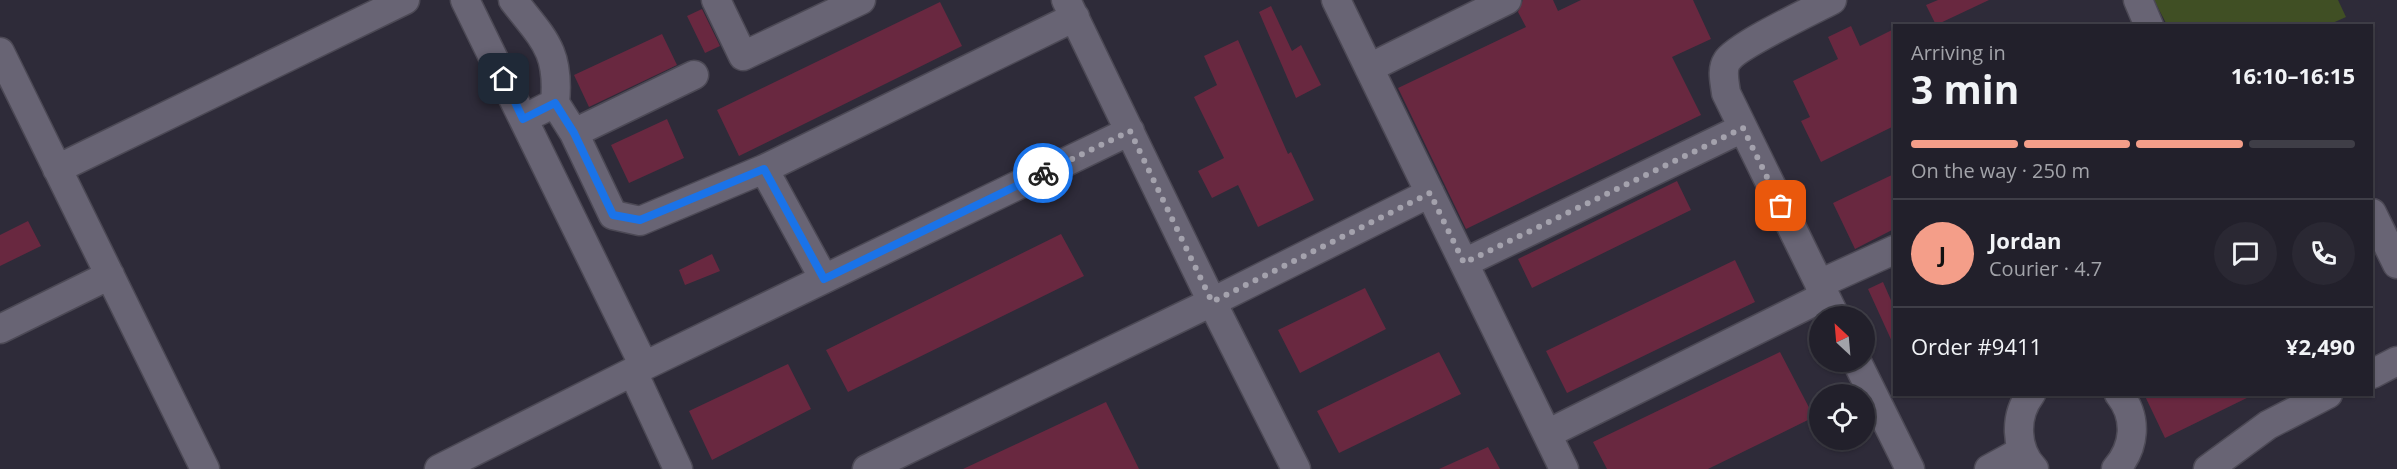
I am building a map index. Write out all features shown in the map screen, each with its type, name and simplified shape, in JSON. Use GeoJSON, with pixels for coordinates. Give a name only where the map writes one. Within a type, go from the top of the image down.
{"type":"FeatureCollection","features":[{"type":"Feature","properties":{"kind":"lane"},"geometry":{"type":"LineString","coordinates":[[57,169],[405,0]]}},
{"type":"Feature","properties":{"kind":"lane"},"geometry":{"type":"LineString","coordinates":[[465,0],[523,119],[638,369],[678,469]]}},
{"type":"Feature","properties":{"kind":"lane"},"geometry":{"type":"LineString","coordinates":[[513,0],[548,45],[557,78],[555,103],[574,133],[613,215],[640,220],[764,169],[1070,9],[1296,469]]}},
{"type":"Feature","properties":{"kind":"lane"},"geometry":{"type":"LineString","coordinates":[[716,0],[743,56],[861,0]]}},
{"type":"Feature","properties":{"kind":"lane"},"geometry":{"type":"LineString","coordinates":[[1336,0],[1564,469]]}},
{"type":"Feature","properties":{"kind":"lane"},"geometry":{"type":"LineString","coordinates":[[1369,68],[1507,0]]}},
{"type":"Feature","properties":{"kind":"lane"},"geometry":{"type":"LineString","coordinates":[[1827,299],[1726,93],[1724,76],[1727,61],[1741,49],[1832,0]]}},
{"type":"Feature","properties":{"kind":"lane"},"geometry":{"type":"LineString","coordinates":[[2138,0],[2148,24]]}},
{"type":"Feature","properties":{"kind":"lane"},"geometry":{"type":"LineString","coordinates":[[0,52],[205,469]]}},
{"type":"Feature","properties":{"kind":"lane"},"geometry":{"type":"LineString","coordinates":[[574,133],[694,75]]}},
{"type":"Feature","properties":{"kind":"lane"},"geometry":{"type":"LineString","coordinates":[[523,119],[555,103]]}},
{"type":"Feature","properties":{"kind":"lane"},"geometry":{"type":"LineString","coordinates":[[1464,263],[1743,128]]}},
{"type":"Feature","properties":{"kind":"lane"},"geometry":{"type":"LineString","coordinates":[[439,469],[638,369],[1130,131]]}},
{"type":"Feature","properties":{"kind":"lane"},"geometry":{"type":"LineString","coordinates":[[764,169],[824,279]]}},
{"type":"Feature","properties":{"kind":"lane"},"geometry":{"type":"LineString","coordinates":[[867,469],[1212,302],[1430,193]]}},
{"type":"Feature","properties":{"kind":"lane"},"geometry":{"type":"LineString","coordinates":[[2373,215],[2397,264]]}},
{"type":"Feature","properties":{"kind":"lane"},"geometry":{"type":"LineString","coordinates":[[1547,434],[1827,299],[1893,251]]}},
{"type":"Feature","properties":{"kind":"lane"},"geometry":{"type":"LineString","coordinates":[[0,329],[110,276]]}},
{"type":"Feature","properties":{"kind":"lane"},"geometry":{"type":"LineString","coordinates":[[2373,374],[2397,362]]}},
{"type":"Feature","properties":{"kind":"lane"},"geometry":{"type":"LineString","coordinates":[[1862,372],[1910,469]]}},
{"type":"Feature","properties":{"kind":"lane"},"geometry":{"type":"LineString","coordinates":[[1989,469],[2028,460],[2018,433],[2021,414],[2030,396]]}},
{"type":"Feature","properties":{"kind":"lane"},"geometry":{"type":"LineString","coordinates":[[2116,469],[2125,459],[2132,441],[2132,421],[2126,403],[2121,396]]}},
{"type":"Feature","properties":{"kind":"lane"},"geometry":{"type":"LineString","coordinates":[[2208,469],[2268,425],[2324,396]]}},
{"type":"Feature","properties":{"kind":"green space"},"geometry":{"type":"Polygon","coordinates":[[[2154,0],[2338,0],[2346,17],[2330,24],[2166,24],[2154,0]]]}},
{"type":"Feature","properties":{"kind":"building"},"geometry":{"type":"Polygon","coordinates":[[[1523,0],[1553,0],[1558,11],[1581,0],[1693,0],[1711,39],[1672,57],[1701,115],[1466,229],[1398,88],[1526,27],[1518,12],[1523,0]]]}},
{"type":"Feature","properties":{"kind":"building"},"geometry":{"type":"Polygon","coordinates":[[[1938,0],[1989,0],[1938,24],[1936,24],[1926,5],[1938,0]]]}},
{"type":"Feature","properties":{"kind":"building"},"geometry":{"type":"Polygon","coordinates":[[[940,2],[962,46],[739,156],[717,110],[940,2]]]}},
{"type":"Feature","properties":{"kind":"building"},"geometry":{"type":"Polygon","coordinates":[[[1271,6],[1292,51],[1301,45],[1321,85],[1296,98],[1259,12],[1271,6]]]}},
{"type":"Feature","properties":{"kind":"building"},"geometry":{"type":"Polygon","coordinates":[[[702,9],[720,46],[705,53],[687,16],[702,9]]]}},
{"type":"Feature","properties":{"kind":"building"},"geometry":{"type":"Polygon","coordinates":[[[1851,26],[1860,46],[1893,30],[1893,126],[1821,162],[1801,121],[1810,117],[1793,81],[1838,59],[1828,37],[1851,26]]]}},
{"type":"Feature","properties":{"kind":"building"},"geometry":{"type":"Polygon","coordinates":[[[662,34],[677,65],[589,107],[574,75],[662,34]]]}},
{"type":"Feature","properties":{"kind":"building"},"geometry":{"type":"Polygon","coordinates":[[[1238,40],[1288,154],[1291,152],[1314,200],[1258,227],[1238,185],[1212,198],[1198,171],[1224,158],[1194,97],[1217,85],[1204,56],[1238,40]]]}},
{"type":"Feature","properties":{"kind":"building"},"geometry":{"type":"Polygon","coordinates":[[[667,119],[684,158],[629,183],[611,145],[667,119]]]}},
{"type":"Feature","properties":{"kind":"building"},"geometry":{"type":"Polygon","coordinates":[[[1893,174],[1893,230],[1855,249],[1833,203],[1893,174]]]}},
{"type":"Feature","properties":{"kind":"building"},"geometry":{"type":"Polygon","coordinates":[[[1677,181],[1691,210],[1532,288],[1518,259],[1677,181]]]}},
{"type":"Feature","properties":{"kind":"building"},"geometry":{"type":"Polygon","coordinates":[[[28,221],[41,246],[0,266],[0,235],[28,221]]]}},
{"type":"Feature","properties":{"kind":"building"},"geometry":{"type":"Polygon","coordinates":[[[1061,234],[1084,276],[848,392],[826,350],[1061,234]]]}},
{"type":"Feature","properties":{"kind":"building"},"geometry":{"type":"Polygon","coordinates":[[[712,254],[720,271],[685,285],[679,270],[712,254]]]}},
{"type":"Feature","properties":{"kind":"building"},"geometry":{"type":"Polygon","coordinates":[[[1735,260],[1755,302],[1567,393],[1546,351],[1735,260]]]}},
{"type":"Feature","properties":{"kind":"building"},"geometry":{"type":"Polygon","coordinates":[[[1883,282],[1893,305],[1893,344],[1868,289],[1883,282]]]}},
{"type":"Feature","properties":{"kind":"building"},"geometry":{"type":"Polygon","coordinates":[[[1365,288],[1386,329],[1300,373],[1278,330],[1365,288]]]}},
{"type":"Feature","properties":{"kind":"building"},"geometry":{"type":"Polygon","coordinates":[[[1439,352],[1461,394],[1339,453],[1317,411],[1439,352]]]}},
{"type":"Feature","properties":{"kind":"building"},"geometry":{"type":"Polygon","coordinates":[[[1780,352],[1809,407],[1809,419],[1708,469],[1607,469],[1593,442],[1780,352]]]}},
{"type":"Feature","properties":{"kind":"building"},"geometry":{"type":"Polygon","coordinates":[[[788,364],[811,409],[712,460],[689,411],[788,364]]]}},
{"type":"Feature","properties":{"kind":"building"},"geometry":{"type":"Polygon","coordinates":[[[2145,396],[2251,396],[2165,438],[2145,396]]]}},
{"type":"Feature","properties":{"kind":"building"},"geometry":{"type":"Polygon","coordinates":[[[1106,402],[1139,469],[963,469],[1106,402]]]}},
{"type":"Feature","properties":{"kind":"building"},"geometry":{"type":"Polygon","coordinates":[[[1488,447],[1500,469],[1439,469],[1488,447]]]}},
{"type":"Feature","properties":{"kind":"way so far"},"geometry":{"type":"LineString","coordinates":[[1043,173],[1130,131],[1212,302],[1430,193],[1464,263],[1743,128],[1781,206]]}},
{"type":"Feature","properties":{"kind":"route"},"geometry":{"type":"LineString","coordinates":[[504,79],[523,119],[555,103],[574,133],[613,215],[640,220],[764,169],[824,279],[1043,173]]}}]}
